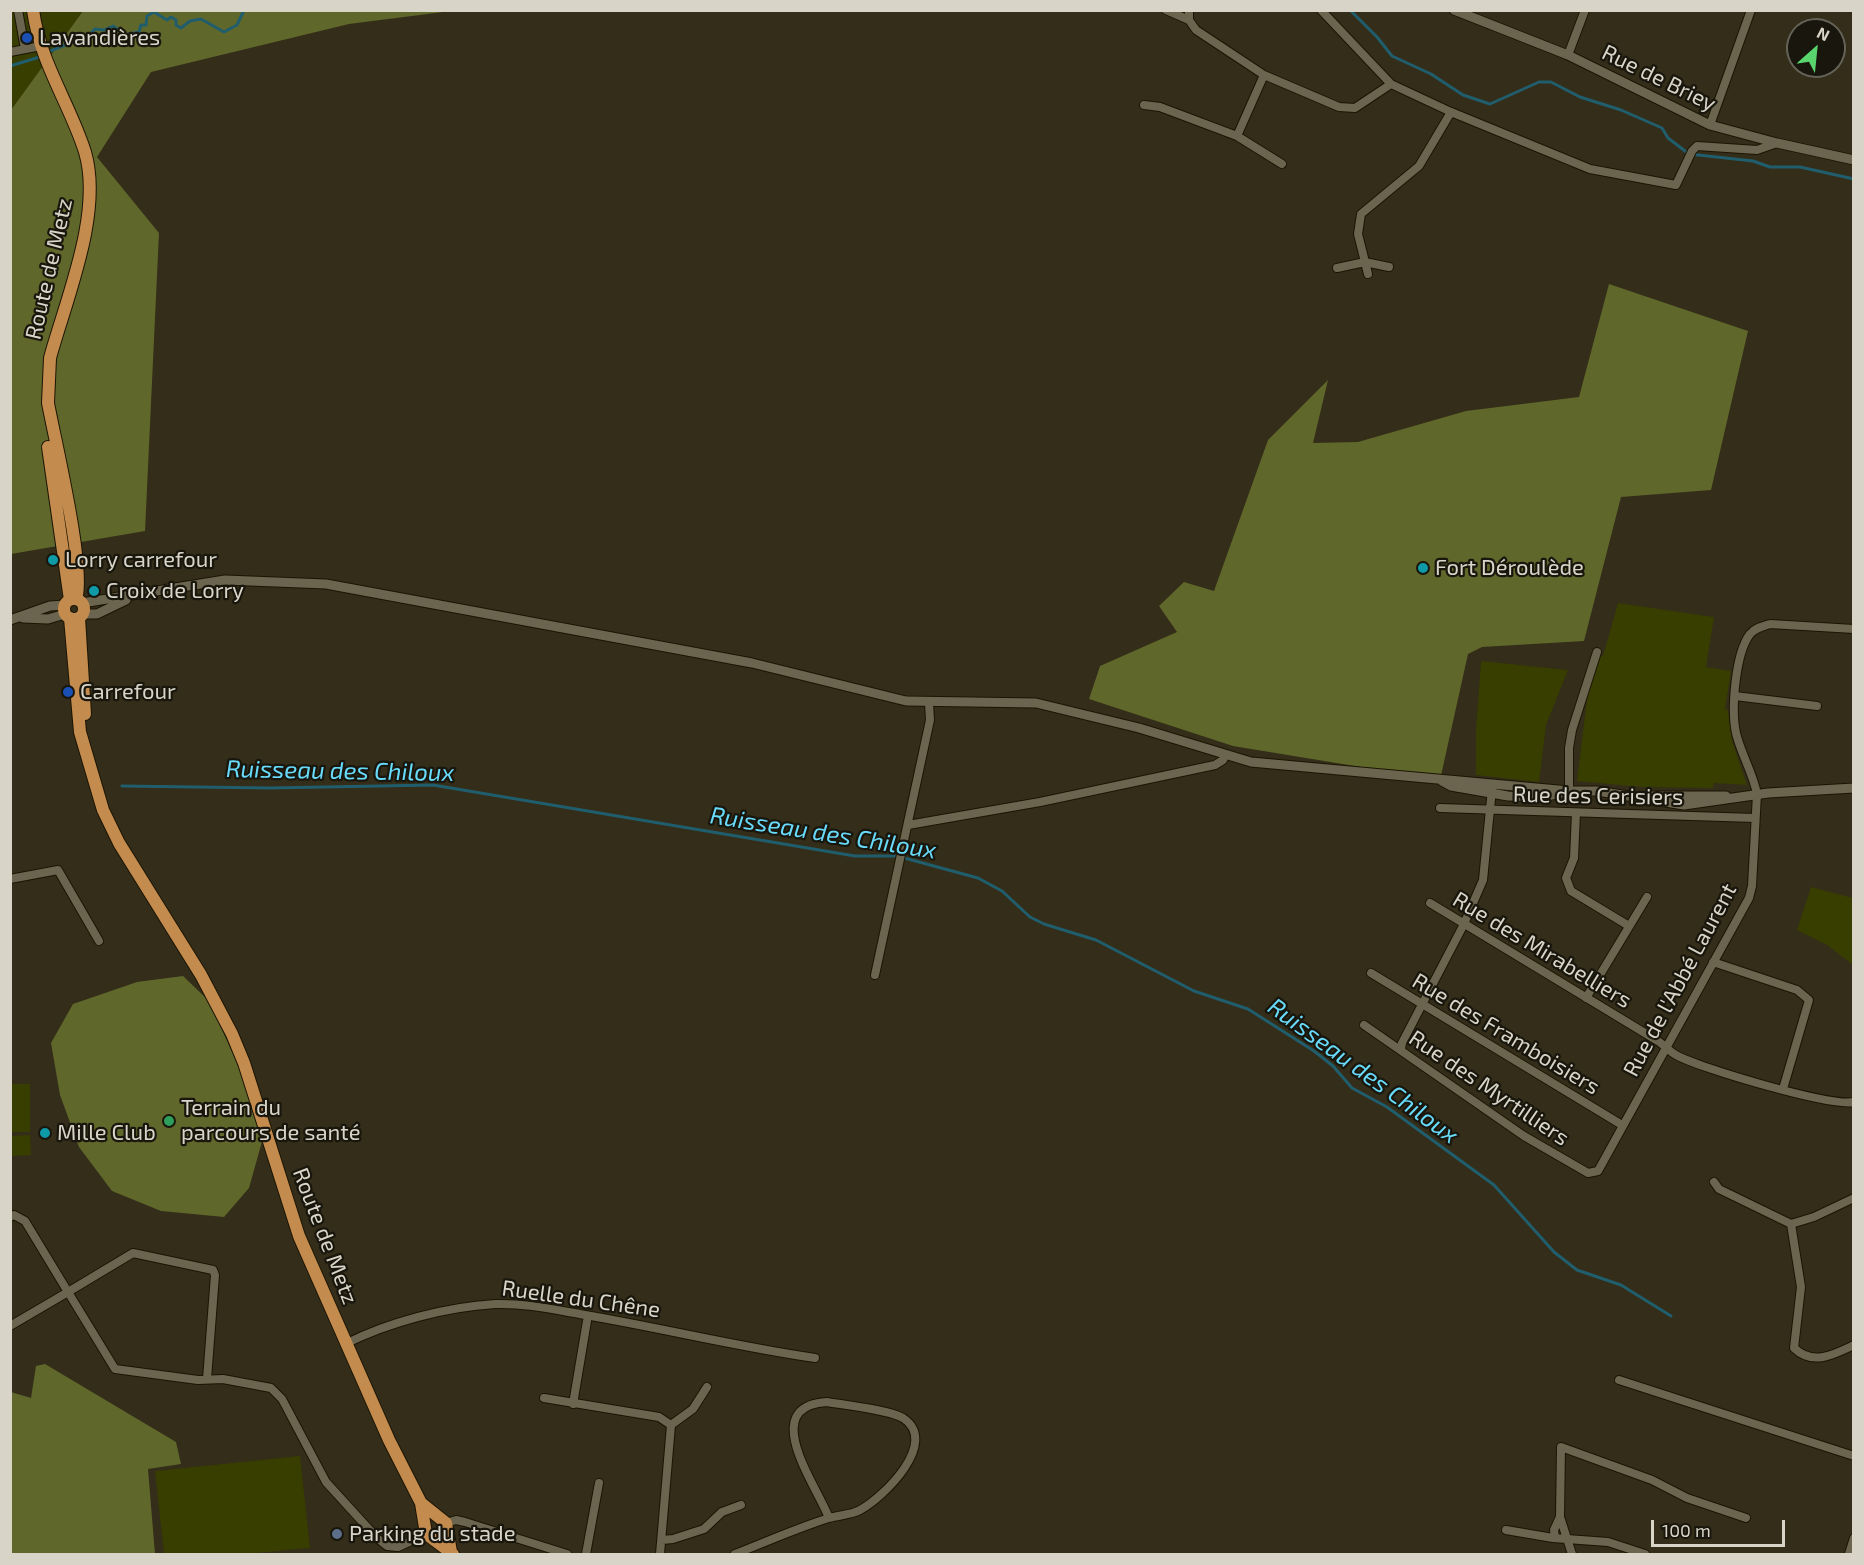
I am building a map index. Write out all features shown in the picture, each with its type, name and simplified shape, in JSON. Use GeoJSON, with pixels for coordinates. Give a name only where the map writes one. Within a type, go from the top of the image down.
{"type":"FeatureCollection","features":[{"type":"Feature","properties":{"kind":"main road","name":"Route de Metz"},"geometry":{"type":"LineString","coordinates":[[33,10],[43,52],[84,152],[88,204],[79,254],[50,358],[48,403],[76,559],[79,592],[74,609],[87,758],[103,810],[119,843],[201,975],[232,1034],[244,1063],[299,1236],[345,1344],[421,1503],[428,1532]]}},
{"type":"Feature","properties":{"kind":"main road","name":"Route de Metz"},"geometry":{"type":"LineString","coordinates":[[421,1503],[444,1524]]}},
{"type":"Feature","properties":{"kind":"main road"},"geometry":{"type":"LineString","coordinates":[[428,1532],[430,1517],[444,1524],[452,1553]]}},
{"type":"Feature","properties":{"kind":"main road"},"geometry":{"type":"LineString","coordinates":[[428,1532],[441,1538],[444,1524]]}},
{"type":"Feature","properties":{"kind":"main road"},"geometry":{"type":"LineString","coordinates":[[428,1532],[452,1553]]}},
{"type":"Feature","properties":{"kind":"street"},"geometry":{"type":"LineString","coordinates":[[18,10],[25,49]]}},
{"type":"Feature","properties":{"kind":"street"},"geometry":{"type":"LineString","coordinates":[[1166,10],[1188,20],[1196,30],[1264,75],[1345,108],[1360,106],[1391,84]]}},
{"type":"Feature","properties":{"kind":"street"},"geometry":{"type":"LineString","coordinates":[[1188,20],[1189,10]]}},
{"type":"Feature","properties":{"kind":"street"},"geometry":{"type":"LineString","coordinates":[[1321,10],[1391,84],[1451,112],[1576,164],[1620,176],[1676,185],[1692,151],[1700,145],[1762,150],[1777,143]]}},
{"type":"Feature","properties":{"kind":"street","name":"Rue de Briey"},"geometry":{"type":"LineString","coordinates":[[1454,10],[1568,55],[1710,125],[1854,160]]}},
{"type":"Feature","properties":{"kind":"street"},"geometry":{"type":"LineString","coordinates":[[1568,55],[1585,10]]}},
{"type":"Feature","properties":{"kind":"street"},"geometry":{"type":"LineString","coordinates":[[1710,125],[1751,10]]}},
{"type":"Feature","properties":{"kind":"street"},"geometry":{"type":"LineString","coordinates":[[10,52],[25,49],[43,52]]}},
{"type":"Feature","properties":{"kind":"street"},"geometry":{"type":"LineString","coordinates":[[1237,136],[1264,75]]}},
{"type":"Feature","properties":{"kind":"street"},"geometry":{"type":"LineString","coordinates":[[1144,105],[1160,107],[1237,136],[1282,164]]}},
{"type":"Feature","properties":{"kind":"street"},"geometry":{"type":"LineString","coordinates":[[1368,274],[1358,234],[1361,214],[1419,166],[1451,112]]}},
{"type":"Feature","properties":{"kind":"street"},"geometry":{"type":"LineString","coordinates":[[1337,268],[1365,262],[1389,267]]}},
{"type":"Feature","properties":{"kind":"street"},"geometry":{"type":"LineString","coordinates":[[14,619],[48,619],[74,609],[176,586],[225,580],[270,580],[371,590],[471,612],[752,663],[804,674],[871,693],[929,703],[1005,701],[1036,703],[1139,728],[1225,756],[1251,762],[1472,781],[1492,789],[1632,795],[1740,796],[1854,788]]}},
{"type":"Feature","properties":{"kind":"street"},"geometry":{"type":"LineString","coordinates":[[14,619],[50,606],[97,614],[131,597]]}},
{"type":"Feature","properties":{"kind":"street"},"geometry":{"type":"LineString","coordinates":[[1757,794],[1737,735],[1735,696],[1744,648],[1750,634],[1758,627],[1770,624],[1854,629]]}},
{"type":"Feature","properties":{"kind":"street"},"geometry":{"type":"LineString","coordinates":[[1569,791],[1571,739],[1597,652]]}},
{"type":"Feature","properties":{"kind":"street"},"geometry":{"type":"LineString","coordinates":[[1735,696],[1816,706]]}},
{"type":"Feature","properties":{"kind":"street"},"geometry":{"type":"LineString","coordinates":[[875,975],[930,720],[929,703]]}},
{"type":"Feature","properties":{"kind":"street"},"geometry":{"type":"LineString","coordinates":[[908,825],[1040,802],[1215,765],[1225,756]]}},
{"type":"Feature","properties":{"kind":"street"},"geometry":{"type":"LineString","coordinates":[[1401,1050],[1402,1042],[1464,924],[1483,880],[1492,789]]}},
{"type":"Feature","properties":{"kind":"street","name":"Rue de l'Abbé Laurent"},"geometry":{"type":"LineString","coordinates":[[1598,1171],[1751,892],[1757,794]]}},
{"type":"Feature","properties":{"kind":"street","name":"Rue des Cerisiers"},"geometry":{"type":"LineString","coordinates":[[1440,808],[1488,812],[1755,818]]}},
{"type":"Feature","properties":{"kind":"street"},"geometry":{"type":"LineString","coordinates":[[1576,813],[1574,858],[1566,875],[1566,885],[1571,891],[1629,926]]}},
{"type":"Feature","properties":{"kind":"street"},"geometry":{"type":"LineString","coordinates":[[10,879],[58,870],[99,941]]}},
{"type":"Feature","properties":{"kind":"street"},"geometry":{"type":"LineString","coordinates":[[1586,998],[1647,897]]}},
{"type":"Feature","properties":{"kind":"street","name":"Rue des Mirabelliers"},"geometry":{"type":"LineString","coordinates":[[1430,903],[1675,1054],[1700,1066],[1843,1105],[1854,1102]]}},
{"type":"Feature","properties":{"kind":"street"},"geometry":{"type":"LineString","coordinates":[[1713,962],[1797,990],[1809,1000],[1783,1089]]}},
{"type":"Feature","properties":{"kind":"street","name":"Rue des Framboisiers"},"geometry":{"type":"LineString","coordinates":[[1371,973],[1622,1125]]}},
{"type":"Feature","properties":{"kind":"street","name":"Rue des Myrtilliers"},"geometry":{"type":"LineString","coordinates":[[1364,1025],[1524,1136],[1588,1173],[1598,1171]]}},
{"type":"Feature","properties":{"kind":"street"},"geometry":{"type":"LineString","coordinates":[[1714,1182],[1719,1189],[1784,1223],[1791,1224],[1814,1217],[1854,1198]]}},
{"type":"Feature","properties":{"kind":"street"},"geometry":{"type":"LineString","coordinates":[[10,1217],[14,1215],[25,1221],[115,1369],[198,1380],[263,1385],[277,1392],[326,1482],[382,1543],[398,1547],[428,1532]]}},
{"type":"Feature","properties":{"kind":"street"},"geometry":{"type":"LineString","coordinates":[[1791,1224],[1801,1287],[1794,1348],[1804,1357],[1828,1358],[1854,1345]]}},
{"type":"Feature","properties":{"kind":"street"},"geometry":{"type":"LineString","coordinates":[[10,1326],[133,1253],[213,1270],[215,1275],[207,1379]]}},
{"type":"Feature","properties":{"kind":"street","name":"Ruelle du Chêne"},"geometry":{"type":"LineString","coordinates":[[345,1344],[379,1330],[435,1314],[469,1307],[519,1305],[667,1329],[815,1358]]}},
{"type":"Feature","properties":{"kind":"street"},"geometry":{"type":"LineString","coordinates":[[573,1404],[587,1321]]}},
{"type":"Feature","properties":{"kind":"street"},"geometry":{"type":"LineString","coordinates":[[1619,1380],[1854,1456]]}},
{"type":"Feature","properties":{"kind":"street"},"geometry":{"type":"LineString","coordinates":[[660,1554],[671,1425],[693,1409],[707,1387]]}},
{"type":"Feature","properties":{"kind":"street"},"geometry":{"type":"LineString","coordinates":[[544,1398],[660,1417],[671,1425]]}},
{"type":"Feature","properties":{"kind":"street"},"geometry":{"type":"LineString","coordinates":[[735,1554],[829,1518],[860,1510],[884,1489],[911,1459],[915,1446],[914,1430],[900,1416],[827,1402],[816,1402],[800,1412],[794,1426],[795,1447],[829,1518]]}},
{"type":"Feature","properties":{"kind":"street"},"geometry":{"type":"LineString","coordinates":[[1572,1554],[1560,1517],[1561,1447],[1652,1480],[1687,1498],[1746,1518]]}},
{"type":"Feature","properties":{"kind":"street"},"geometry":{"type":"LineString","coordinates":[[586,1554],[599,1483]]}},
{"type":"Feature","properties":{"kind":"street"},"geometry":{"type":"LineString","coordinates":[[662,1539],[673,1539],[704,1529],[722,1512],[741,1505]]}},
{"type":"Feature","properties":{"kind":"street"},"geometry":{"type":"LineString","coordinates":[[1555,1538],[1554,1530],[1560,1517]]}},
{"type":"Feature","properties":{"kind":"street"},"geometry":{"type":"LineString","coordinates":[[444,1524],[465,1522],[567,1554]]}},
{"type":"Feature","properties":{"kind":"street"},"geometry":{"type":"LineString","coordinates":[[1506,1530],[1555,1538],[1608,1542],[1645,1554]]}},
{"type":"Feature","properties":{"kind":"street"},"geometry":{"type":"LineString","coordinates":[[1849,1554],[1854,1538]]}},
{"type":"Feature","properties":{"kind":"green space"},"geometry":{"type":"Polygon","coordinates":[[[11,11],[83,11],[11,110],[11,11]]]}},
{"type":"Feature","properties":{"kind":"green space"},"geometry":{"type":"Polygon","coordinates":[[[83,11],[451,11],[349,24],[151,72],[97,157],[159,233],[145,531],[11,554],[11,110],[83,11]]]}},
{"type":"Feature","properties":{"kind":"green space"},"geometry":{"type":"Polygon","coordinates":[[[1609,284],[1748,331],[1711,490],[1621,497],[1584,641],[1482,647],[1468,654],[1440,780],[1233,746],[1089,699],[1100,666],[1177,632],[1159,606],[1184,582],[1214,591],[1268,440],[1328,380],[1313,443],[1358,442],[1466,411],[1579,397],[1609,284]]]}},
{"type":"Feature","properties":{"kind":"green space"},"geometry":{"type":"Polygon","coordinates":[[[1618,603],[1714,617],[1706,667],[1731,671],[1725,709],[1728,710],[1732,741],[1747,785],[1714,783],[1713,788],[1642,787],[1577,781],[1588,691],[1599,656],[1603,656],[1618,603]]]}},
{"type":"Feature","properties":{"kind":"green space"},"geometry":{"type":"Polygon","coordinates":[[[1481,661],[1568,670],[1546,725],[1539,782],[1476,775],[1476,730],[1481,661]]]}},
{"type":"Feature","properties":{"kind":"green space"},"geometry":{"type":"Polygon","coordinates":[[[1811,887],[1853,898],[1853,965],[1827,945],[1797,930],[1811,887]]]}},
{"type":"Feature","properties":{"kind":"green space"},"geometry":{"type":"Polygon","coordinates":[[[183,976],[208,1000],[236,1060],[263,1138],[249,1188],[224,1217],[161,1211],[112,1191],[79,1147],[60,1095],[51,1043],[73,1004],[137,982],[183,976]]]}},
{"type":"Feature","properties":{"kind":"green space"},"geometry":{"type":"Polygon","coordinates":[[[11,1084],[30,1084],[30,1132],[11,1132],[11,1084]]]}},
{"type":"Feature","properties":{"kind":"green space"},"geometry":{"type":"Polygon","coordinates":[[[30,1135],[31,1155],[11,1156],[11,1136],[30,1135]]]}},
{"type":"Feature","properties":{"kind":"green space"},"geometry":{"type":"Polygon","coordinates":[[[45,1364],[176,1442],[181,1464],[148,1469],[155,1554],[11,1554],[11,1392],[31,1398],[36,1366],[45,1364]]]}},
{"type":"Feature","properties":{"kind":"green space"},"geometry":{"type":"Polygon","coordinates":[[[300,1456],[310,1548],[246,1554],[164,1554],[155,1471],[300,1456]]]}},
{"type":"Feature","properties":{"kind":"waterway"},"geometry":{"type":"LineString","coordinates":[[48,52],[89,35],[95,29],[104,30],[113,26],[125,35],[139,32],[141,25],[146,25],[147,16],[154,12],[167,20],[171,17],[181,28],[190,21],[201,19],[224,32],[237,25],[244,10]]}},
{"type":"Feature","properties":{"kind":"waterway"},"geometry":{"type":"LineString","coordinates":[[1350,10],[1392,56],[1431,74],[1463,95],[1490,104],[1539,82],[1551,82],[1580,97],[1621,110],[1662,128],[1668,138],[1689,154],[1753,161],[1770,167],[1800,167],[1854,179]]}},
{"type":"Feature","properties":{"kind":"waterway"},"geometry":{"type":"LineString","coordinates":[[10,66],[43,56]]}},
{"type":"Feature","properties":{"kind":"waterway","name":"Ruisseau des Chiloux"},"geometry":{"type":"LineString","coordinates":[[122,786],[270,788],[433,785],[855,856],[897,856],[978,878],[1002,891],[1030,917],[1044,924],[1096,940],[1194,991],[1248,1009],[1314,1051],[1333,1066],[1352,1088],[1387,1107],[1494,1185],[1554,1252],[1577,1270],[1621,1285],[1671,1316]]}},
{"type":"Feature","properties":{"kind":"place","name":"Lavandières"},"geometry":{"type":"Point","coordinates":[27,38]}},
{"type":"Feature","properties":{"kind":"place","name":"Lorry carrefour"},"geometry":{"type":"Point","coordinates":[53,560]}},
{"type":"Feature","properties":{"kind":"place","name":"Fort Déroulède"},"geometry":{"type":"Point","coordinates":[1423,568]}},
{"type":"Feature","properties":{"kind":"place","name":"Croix de Lorry"},"geometry":{"type":"Point","coordinates":[94,591]}},
{"type":"Feature","properties":{"kind":"place","name":"Carrefour"},"geometry":{"type":"Point","coordinates":[68,692]}},
{"type":"Feature","properties":{"kind":"place","name":"Terrain du parcours de santé"},"geometry":{"type":"Point","coordinates":[169,1121]}},
{"type":"Feature","properties":{"kind":"place","name":"Mille Club"},"geometry":{"type":"Point","coordinates":[45,1133]}},
{"type":"Feature","properties":{"kind":"place","name":"Parking du stade"},"geometry":{"type":"Point","coordinates":[337,1534]}}]}
